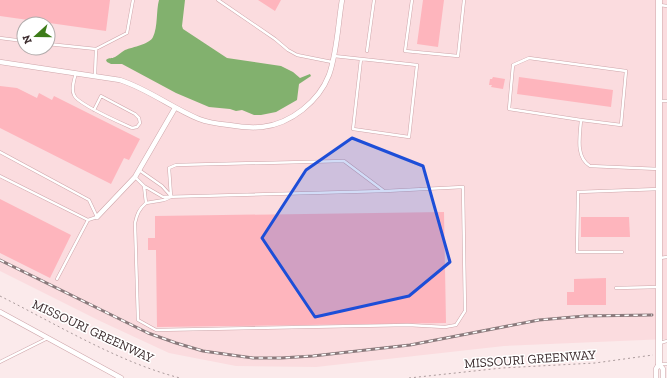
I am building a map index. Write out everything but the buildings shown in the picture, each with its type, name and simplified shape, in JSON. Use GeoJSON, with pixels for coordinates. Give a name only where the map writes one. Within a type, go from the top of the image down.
{"type":"FeatureCollection","features":[{"type":"Feature","properties":{"kind":"street"},"geometry":{"type":"LineString","coordinates":[[0,62],[95,75],[120,80],[133,84],[175,108],[200,120],[246,127],[264,127],[282,122],[296,114],[312,101],[324,86],[334,56],[342,0]]}},
{"type":"Feature","properties":{"kind":"street"},"geometry":{"type":"LineString","coordinates":[[656,378],[656,369],[659,364],[660,343],[659,3]]}},
{"type":"Feature","properties":{"kind":"street"},"geometry":{"type":"LineString","coordinates":[[97,217],[135,177],[175,108]]}},
{"type":"Feature","properties":{"kind":"street"},"geometry":{"type":"LineString","coordinates":[[0,312],[121,378]]}},
{"type":"Feature","properties":{"kind":"street"},"geometry":{"type":"LineString","coordinates":[[659,364],[663,369],[663,378]]}},
{"type":"Feature","properties":{"kind":"lane"},"geometry":{"type":"LineString","coordinates":[[56,45],[96,50],[127,33],[133,0]]}},
{"type":"Feature","properties":{"kind":"lane"},"geometry":{"type":"LineString","coordinates":[[218,0],[297,55],[332,62]]}},
{"type":"Feature","properties":{"kind":"lane"},"geometry":{"type":"LineString","coordinates":[[367,51],[374,0]]}},
{"type":"Feature","properties":{"kind":"lane"},"geometry":{"type":"LineString","coordinates":[[412,0],[405,51],[458,56],[464,0]]}},
{"type":"Feature","properties":{"kind":"lane"},"geometry":{"type":"LineString","coordinates":[[659,3],[667,6]]}},
{"type":"Feature","properties":{"kind":"lane"},"geometry":{"type":"LineString","coordinates":[[0,38],[16,40]]}},
{"type":"Feature","properties":{"kind":"lane"},"geometry":{"type":"LineString","coordinates":[[95,75],[96,50]]}},
{"type":"Feature","properties":{"kind":"lane"},"geometry":{"type":"LineString","coordinates":[[334,56],[417,65],[409,136],[353,129],[360,59]]}},
{"type":"Feature","properties":{"kind":"lane"},"geometry":{"type":"LineString","coordinates":[[529,58],[626,71],[621,125],[582,120],[509,109],[513,65],[529,58]]}},
{"type":"Feature","properties":{"kind":"lane"},"geometry":{"type":"LineString","coordinates":[[76,73],[72,90],[74,97],[81,103],[94,110],[132,128],[137,127],[140,123],[139,118],[135,114],[101,96],[94,110]]}},
{"type":"Feature","properties":{"kind":"lane"},"geometry":{"type":"LineString","coordinates":[[660,101],[667,101]]}},
{"type":"Feature","properties":{"kind":"lane"},"geometry":{"type":"LineString","coordinates":[[582,120],[579,145],[586,164],[590,166],[659,169]]}},
{"type":"Feature","properties":{"kind":"lane"},"geometry":{"type":"LineString","coordinates":[[0,152],[89,200],[97,217],[88,220],[57,279]]}},
{"type":"Feature","properties":{"kind":"lane"},"geometry":{"type":"LineString","coordinates":[[171,196],[169,168],[176,165],[344,161],[385,191]]}},
{"type":"Feature","properties":{"kind":"lane"},"geometry":{"type":"LineString","coordinates":[[139,170],[162,186],[171,196]]}},
{"type":"Feature","properties":{"kind":"lane"},"geometry":{"type":"LineString","coordinates":[[0,176],[88,220]]}},
{"type":"Feature","properties":{"kind":"lane"},"geometry":{"type":"LineString","coordinates":[[135,177],[144,186],[163,196],[385,191],[463,187],[465,312],[456,324],[445,327],[408,325],[156,330],[138,320],[135,223],[136,215],[140,208],[146,203],[164,200],[171,196]]}},
{"type":"Feature","properties":{"kind":"lane"},"geometry":{"type":"LineString","coordinates":[[144,186],[146,203]]}},
{"type":"Feature","properties":{"kind":"lane"},"geometry":{"type":"LineString","coordinates":[[622,252],[577,252],[578,192],[659,188]]}},
{"type":"Feature","properties":{"kind":"lane"},"geometry":{"type":"LineString","coordinates":[[660,258],[667,257]]}},
{"type":"Feature","properties":{"kind":"lane"},"geometry":{"type":"LineString","coordinates":[[616,288],[660,287]]}},
{"type":"Feature","properties":{"kind":"lane"},"geometry":{"type":"LineString","coordinates":[[0,362],[48,338]]}},
{"type":"Feature","properties":{"kind":"lane"},"geometry":{"type":"LineString","coordinates":[[660,343],[667,341]]}},
{"type":"Feature","properties":{"kind":"lane"},"geometry":{"type":"LineString","coordinates":[[659,364],[667,364]]}},
{"type":"Feature","properties":{"kind":"path","name":"MISSOURI GREENWAY"},"geometry":{"type":"LineString","coordinates":[[0,296],[122,358],[180,378]]}},
{"type":"Feature","properties":{"kind":"path","name":"MISSOURI GREENWAY"},"geometry":{"type":"LineString","coordinates":[[408,378],[502,368],[602,362],[652,355]]}},
{"type":"Feature","properties":{"kind":"highlighted area"},"geometry":{"type":"Polygon","coordinates":[[[352,138],[423,166],[450,262],[409,296],[315,317],[262,238],[306,170],[352,138]]]}},
{"type":"Feature","properties":{"kind":"shaded area"},"geometry":{"type":"Polygon","coordinates":[[[0,0],[667,0],[667,339],[504,346],[316,367],[236,366],[169,353],[100,321],[0,271],[0,0]]]}},
{"type":"Feature","properties":{"kind":"shaded area"},"geometry":{"type":"Polygon","coordinates":[[[159,0],[185,0],[182,26],[183,29],[227,58],[281,66],[293,72],[300,78],[310,74],[311,76],[299,84],[297,100],[276,112],[261,115],[254,115],[242,110],[236,111],[209,107],[176,93],[122,64],[111,64],[107,62],[106,60],[115,57],[125,50],[148,42],[153,37],[156,29],[159,0]]]}},
{"type":"Feature","properties":{"kind":"railway"},"geometry":{"type":"LineString","coordinates":[[0,260],[148,333],[203,351],[253,358],[313,356],[410,345],[539,320],[585,316],[652,315]]}}]}
